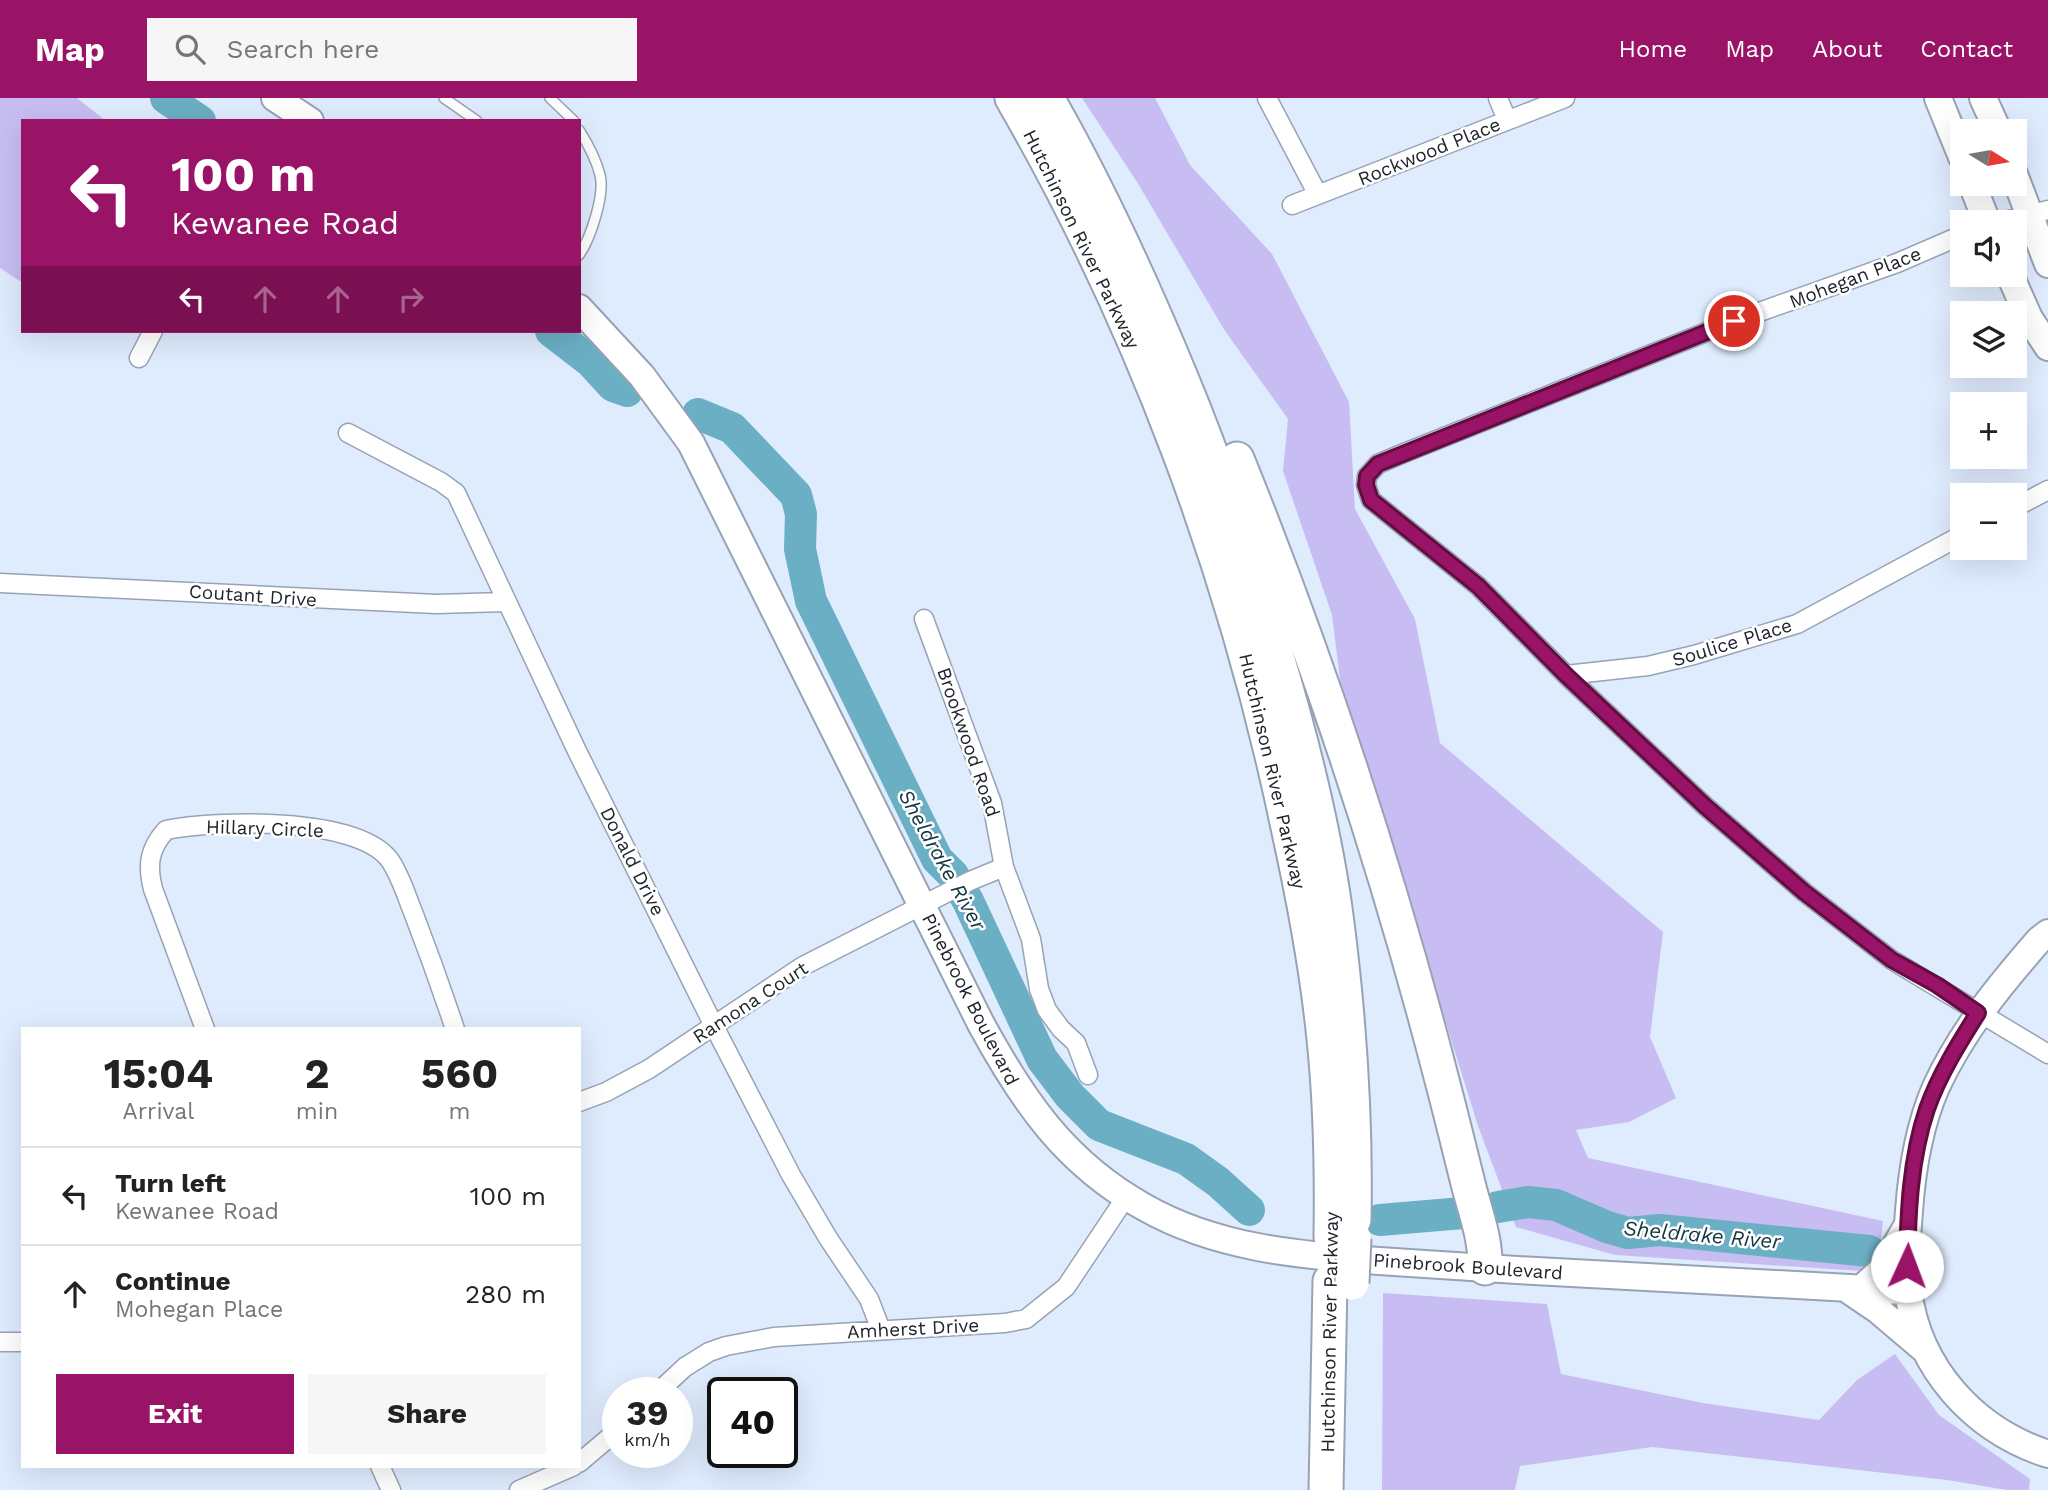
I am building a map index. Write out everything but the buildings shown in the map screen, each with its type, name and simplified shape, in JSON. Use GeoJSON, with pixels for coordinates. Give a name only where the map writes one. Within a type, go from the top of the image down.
{"type":"FeatureCollection","features":[{"type":"Feature","properties":{"kind":"highway","name":"Hutchinson River Parkway"},"geometry":{"type":"LineString","coordinates":[[1012,98],[1075,216],[1136,347],[1206,529],[1246,654],[1279,782],[1316,973],[1343,1238]]}},
{"type":"Feature","properties":{"kind":"highway","name":"Hutchinson River Parkway"},"geometry":{"type":"LineString","coordinates":[[1047,98],[1148,297],[1196,413],[1241,534],[1295,717],[1311,783],[1335,906],[1354,1102],[1326,1490]]}},
{"type":"Feature","properties":{"kind":"highway"},"geometry":{"type":"LineString","coordinates":[[1148,297],[1211,399],[1274,553],[1324,691],[1376,848],[1424,1012],[1481,1229],[1485,1268]]}},
{"type":"Feature","properties":{"kind":"highway","name":"Hutchinson River Parkway"},"geometry":{"type":"LineString","coordinates":[[1341,1282],[1348,1490]]}},
{"type":"Feature","properties":{"kind":"street"},"geometry":{"type":"LineString","coordinates":[[275,98],[306,119]]}},
{"type":"Feature","properties":{"kind":"street"},"geometry":{"type":"LineString","coordinates":[[1267,98],[1318,195]]}},
{"type":"Feature","properties":{"kind":"street"},"geometry":{"type":"LineString","coordinates":[[1498,98],[1507,120]]}},
{"type":"Feature","properties":{"kind":"street","name":"Rockwood Place"},"geometry":{"type":"LineString","coordinates":[[1292,205],[1565,98]]}},
{"type":"Feature","properties":{"kind":"street"},"geometry":{"type":"LineString","coordinates":[[1938,98],[1950,128]]}},
{"type":"Feature","properties":{"kind":"street"},"geometry":{"type":"LineString","coordinates":[[1983,98],[1993,119]]}},
{"type":"Feature","properties":{"kind":"street"},"geometry":{"type":"LineString","coordinates":[[2027,194],[2039,212],[2048,264]]}},
{"type":"Feature","properties":{"kind":"street","name":"Mohegan Place"},"geometry":{"type":"LineString","coordinates":[[1566,675],[1478,586],[1371,500],[1366,485],[1367,476],[1378,464],[1734,321],[1897,263],[1950,240]]}},
{"type":"Feature","properties":{"kind":"street"},"geometry":{"type":"LineString","coordinates":[[2015,287],[2029,318],[2048,347]]}},
{"type":"Feature","properties":{"kind":"street","name":"Pinebrook Boulevard"},"geometry":{"type":"LineString","coordinates":[[581,311],[642,376],[691,443],[981,1024],[1016,1087],[1065,1147],[1105,1182],[1167,1220],[1191,1229],[1239,1244],[1316,1256],[1909,1291]]}},
{"type":"Feature","properties":{"kind":"street"},"geometry":{"type":"LineString","coordinates":[[139,358],[152,333]]}},
{"type":"Feature","properties":{"kind":"street","name":"Donald Drive"},"geometry":{"type":"LineString","coordinates":[[348,433],[441,482],[456,493],[577,751],[714,1026],[791,1175],[828,1238],[869,1299],[881,1330]]}},
{"type":"Feature","properties":{"kind":"street"},"geometry":{"type":"LineString","coordinates":[[2027,501],[2048,490]]}},
{"type":"Feature","properties":{"kind":"street","name":"Soulice Place"},"geometry":{"type":"LineString","coordinates":[[1566,675],[1647,666],[1797,624],[1950,541]]}},
{"type":"Feature","properties":{"kind":"street","name":"Coutant Drive"},"geometry":{"type":"LineString","coordinates":[[0,583],[436,604],[505,601]]}},
{"type":"Feature","properties":{"kind":"street","name":"Brookwood Road"},"geometry":{"type":"LineString","coordinates":[[924,619],[992,803],[1004,867],[1031,939],[1039,989],[1047,1010],[1076,1043],[1088,1075]]}},
{"type":"Feature","properties":{"kind":"street"},"geometry":{"type":"LineString","coordinates":[[1566,675],[1705,806],[1804,892],[1892,960],[2048,1054]]}},
{"type":"Feature","properties":{"kind":"street","name":"Hillary Circle"},"geometry":{"type":"LineString","coordinates":[[204,1027],[153,889],[149,871],[150,854],[156,841],[166,830],[216,824],[306,825],[335,830],[366,842],[388,858],[404,888],[454,1027]]}},
{"type":"Feature","properties":{"kind":"street"},"geometry":{"type":"LineString","coordinates":[[923,905],[1004,867]]}},
{"type":"Feature","properties":{"kind":"street","name":"Ramona Court"},"geometry":{"type":"LineString","coordinates":[[581,1101],[606,1092],[649,1069],[803,966],[923,905]]}},
{"type":"Feature","properties":{"kind":"street"},"geometry":{"type":"LineString","coordinates":[[2048,933],[2039,940],[1978,1013],[1946,1067],[1927,1109],[1917,1153],[1909,1223],[1909,1291],[1913,1315],[1926,1350],[1946,1384],[1973,1412],[2002,1434],[2048,1454]]}},
{"type":"Feature","properties":{"kind":"street","name":"Amherst Drive"},"geometry":{"type":"LineString","coordinates":[[674,1377],[709,1352],[774,1336],[1005,1323],[1026,1319],[1066,1287],[1126,1197]]}},
{"type":"Feature","properties":{"kind":"street"},"geometry":{"type":"LineString","coordinates":[[1909,1223],[1881,1271],[1853,1288],[1926,1350]]}},
{"type":"Feature","properties":{"kind":"street"},"geometry":{"type":"LineString","coordinates":[[0,1342],[21,1342]]}},
{"type":"Feature","properties":{"kind":"street"},"geometry":{"type":"LineString","coordinates":[[581,1462],[602,1445]]}},
{"type":"Feature","properties":{"kind":"street"},"geometry":{"type":"LineString","coordinates":[[381,1468],[391,1490]]}},
{"type":"Feature","properties":{"kind":"street"},"geometry":{"type":"LineString","coordinates":[[519,1490],[569,1468]]}},
{"type":"Feature","properties":{"kind":"lane"},"geometry":{"type":"LineString","coordinates":[[444,98],[474,119]]}},
{"type":"Feature","properties":{"kind":"lane"},"geometry":{"type":"LineString","coordinates":[[550,98],[572,119]]}},
{"type":"Feature","properties":{"kind":"lane"},"geometry":{"type":"LineString","coordinates":[[581,133],[601,178],[597,215],[581,250]]}},
{"type":"Feature","properties":{"kind":"shaded area"},"geometry":{"type":"Polygon","coordinates":[[[0,98],[77,98],[103,119],[21,119],[21,282],[0,268],[0,98]]]}},
{"type":"Feature","properties":{"kind":"shaded area"},"geometry":{"type":"Polygon","coordinates":[[[1082,98],[1155,98],[1190,165],[1272,254],[1349,402],[1355,509],[1415,619],[1440,743],[1663,932],[1650,1037],[1676,1098],[1629,1122],[1576,1130],[1588,1158],[1883,1221],[1877,1272],[1615,1255],[1516,1227],[1478,1126],[1399,872],[1345,719],[1332,615],[1283,471],[1288,419],[1225,331],[1137,182],[1082,98]]]}},
{"type":"Feature","properties":{"kind":"shaded area"},"geometry":{"type":"Polygon","coordinates":[[[1383,1293],[1547,1304],[1561,1374],[1703,1403],[1819,1420],[1857,1380],[1895,1354],[1939,1415],[2030,1479],[2029,1490],[2007,1490],[1947,1480],[1652,1447],[1520,1466],[1515,1490],[1382,1490],[1383,1293]]]}},
{"type":"Feature","properties":{"kind":"waterway","name":"Sheldrake River"},"geometry":{"type":"LineString","coordinates":[[166,98],[197,119]]}},
{"type":"Feature","properties":{"kind":"waterway","name":"Sheldrake River"},"geometry":{"type":"LineString","coordinates":[[554,333],[590,361],[613,386],[627,391]]}},
{"type":"Feature","properties":{"kind":"waterway","name":"Sheldrake River"},"geometry":{"type":"LineString","coordinates":[[698,414],[732,428],[796,495],[801,514],[800,549],[811,601],[937,859],[953,875],[968,901],[1042,1059],[1070,1096],[1099,1125],[1186,1159],[1218,1182],[1249,1210]]}},
{"type":"Feature","properties":{"kind":"waterway","name":"Sheldrake River"},"geometry":{"type":"LineString","coordinates":[[1498,1207],[1528,1202],[1556,1205],[1628,1233],[1660,1230],[1869,1251]]}},
{"type":"Feature","properties":{"kind":"waterway","name":"Sheldrake River"},"geometry":{"type":"LineString","coordinates":[[1380,1220],[1463,1213]]}},
{"type":"Feature","properties":{"kind":"route"},"geometry":{"type":"LineString","coordinates":[[1734,321],[1378,464],[1367,476],[1366,485],[1371,500],[1478,586],[1566,675],[1705,806],[1804,892],[1892,960],[1937,985],[1978,1013],[1946,1067],[1927,1109],[1910,1198],[1907,1266]]}}]}
